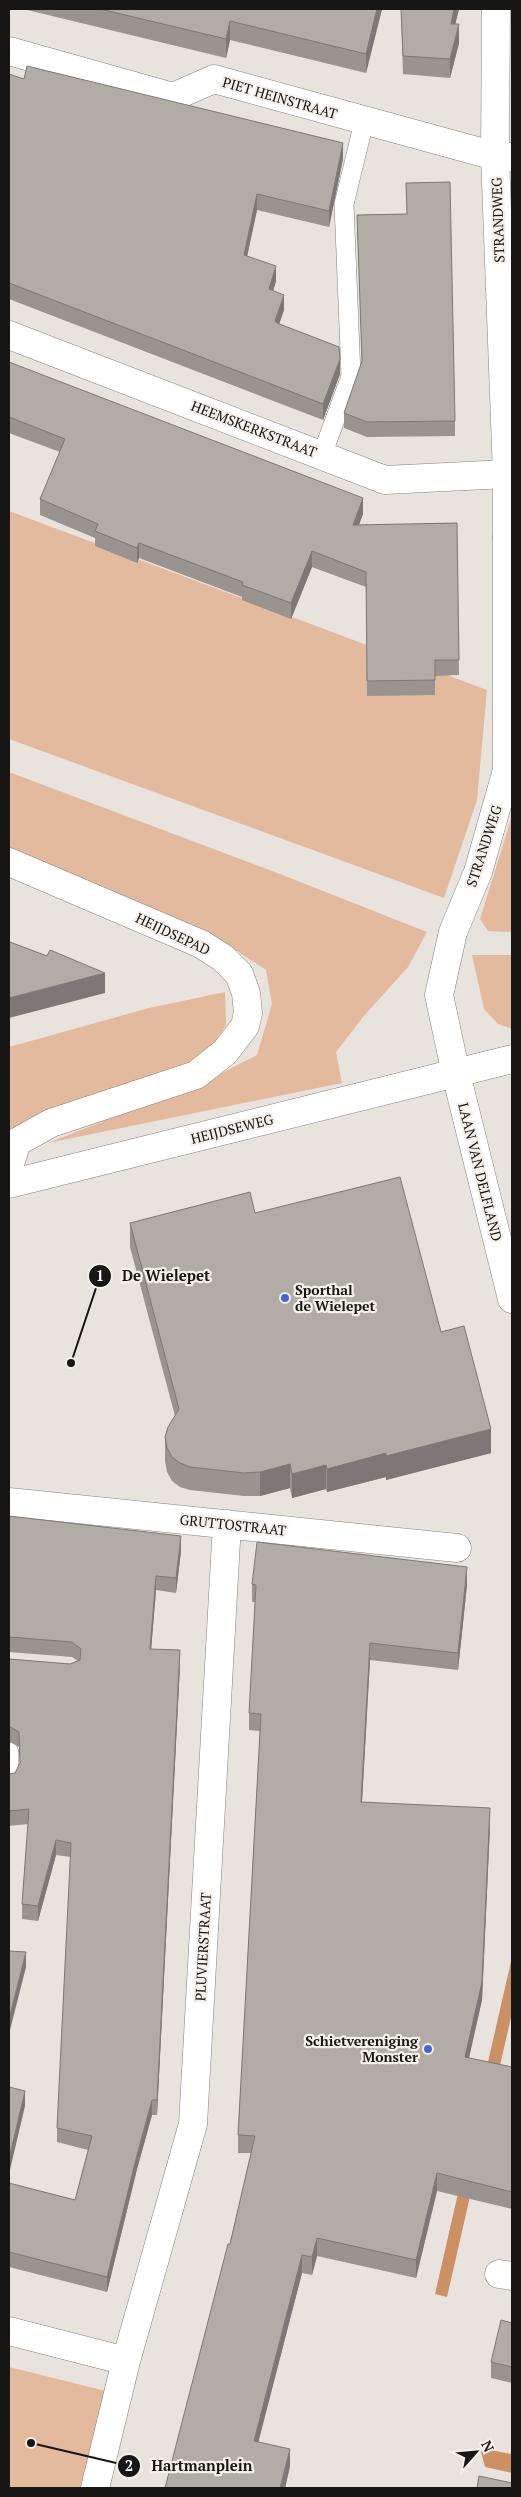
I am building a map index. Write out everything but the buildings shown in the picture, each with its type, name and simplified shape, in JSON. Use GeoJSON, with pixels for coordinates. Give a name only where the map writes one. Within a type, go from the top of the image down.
{"type":"FeatureCollection","features":[{"type":"Feature","properties":{"kind":"street","name":"STRANDWEG"},"geometry":{"type":"LineString","coordinates":[[456,1074],[439,994],[453,932],[478,872],[507,770],[509,538],[501,12]]}},
{"type":"Feature","properties":{"kind":"street","name":"PIET HEINSTRAAT"},"geometry":{"type":"LineString","coordinates":[[9,51],[173,97],[214,79],[364,122],[504,156]]}},
{"type":"Feature","properties":{"kind":"street","name":"HEEMSKERKSTRAAT"},"geometry":{"type":"LineString","coordinates":[[9,335],[385,480],[507,474]]}},
{"type":"Feature","properties":{"kind":"street","name":"HEIJDSEPAD"},"geometry":{"type":"LineString","coordinates":[[9,862],[201,944],[223,958],[239,974],[246,993],[248,1013],[245,1026],[225,1052],[196,1075],[51,1123],[17,1142],[9,1167]]}},
{"type":"Feature","properties":{"kind":"street","name":"HEIJDSEWEG"},"geometry":{"type":"LineString","coordinates":[[9,1184],[512,1059]]}},
{"type":"Feature","properties":{"kind":"street","name":"LAAN VAN DELFLAND"},"geometry":{"type":"LineString","coordinates":[[456,1074],[512,1298]]}},
{"type":"Feature","properties":{"kind":"street","name":"GRUTTOSTRAAT"},"geometry":{"type":"LineString","coordinates":[[9,1502],[457,1548]]}},
{"type":"Feature","properties":{"kind":"street","name":"PLUVIERSTRAAT"},"geometry":{"type":"LineString","coordinates":[[95,2488],[126,2361],[193,2124],[227,1524]]}},
{"type":"Feature","properties":{"kind":"street"},"geometry":{"type":"LineString","coordinates":[[9,2331],[126,2361]]}},
{"type":"Feature","properties":{"kind":"lane"},"geometry":{"type":"LineString","coordinates":[[322,455],[351,376],[344,204],[364,122]]}},
{"type":"Feature","properties":{"kind":"lane"},"geometry":{"type":"LineString","coordinates":[[9,1778],[10,1752]]}},
{"type":"Feature","properties":{"kind":"shaded area"},"geometry":{"type":"Polygon","coordinates":[[[9,511],[487,690],[477,800],[444,898],[9,739],[9,511]]]}},
{"type":"Feature","properties":{"kind":"shaded area"},"geometry":{"type":"Polygon","coordinates":[[[9,772],[280,874],[427,932],[408,967],[363,1017],[336,1052],[342,1083],[48,1143],[210,1079],[257,1055],[272,1004],[266,970],[225,943],[9,852],[9,772]]]}},
{"type":"Feature","properties":{"kind":"shaded area"},"geometry":{"type":"Polygon","coordinates":[[[512,816],[512,932],[488,931],[480,919],[512,816]]]}},
{"type":"Feature","properties":{"kind":"shaded area"},"geometry":{"type":"Polygon","coordinates":[[[472,955],[512,955],[512,1029],[498,1024],[484,1009],[472,955]]]}},
{"type":"Feature","properties":{"kind":"shaded area"},"geometry":{"type":"Polygon","coordinates":[[[225,992],[226,1025],[209,1051],[179,1070],[9,1133],[9,1047],[149,1008],[225,992]]]}},
{"type":"Feature","properties":{"kind":"shaded area"},"geometry":{"type":"Polygon","coordinates":[[[512,1957],[512,2013],[447,2297],[435,2294],[512,1957]]]}},
{"type":"Feature","properties":{"kind":"shaded area"},"geometry":{"type":"Polygon","coordinates":[[[9,2367],[110,2392],[84,2488],[9,2488],[9,2367]]]}},
{"type":"Feature","properties":{"kind":"shaded area"},"geometry":{"type":"Polygon","coordinates":[[[480,2448],[512,2454],[512,2473],[485,2467],[480,2448]]]}},
{"type":"Feature","properties":{"kind":"place","name":"Sporthal de Wielepet"},"geometry":{"type":"Point","coordinates":[285,1298]}},
{"type":"Feature","properties":{"kind":"place","name":"De Wielepet"},"geometry":{"type":"Point","coordinates":[71,1363]}},
{"type":"Feature","properties":{"kind":"place","name":"Schietvereniging Monster"},"geometry":{"type":"Point","coordinates":[428,2049]}},
{"type":"Feature","properties":{"kind":"place","name":"Hartmanplein"},"geometry":{"type":"Point","coordinates":[31,2443]}}]}
